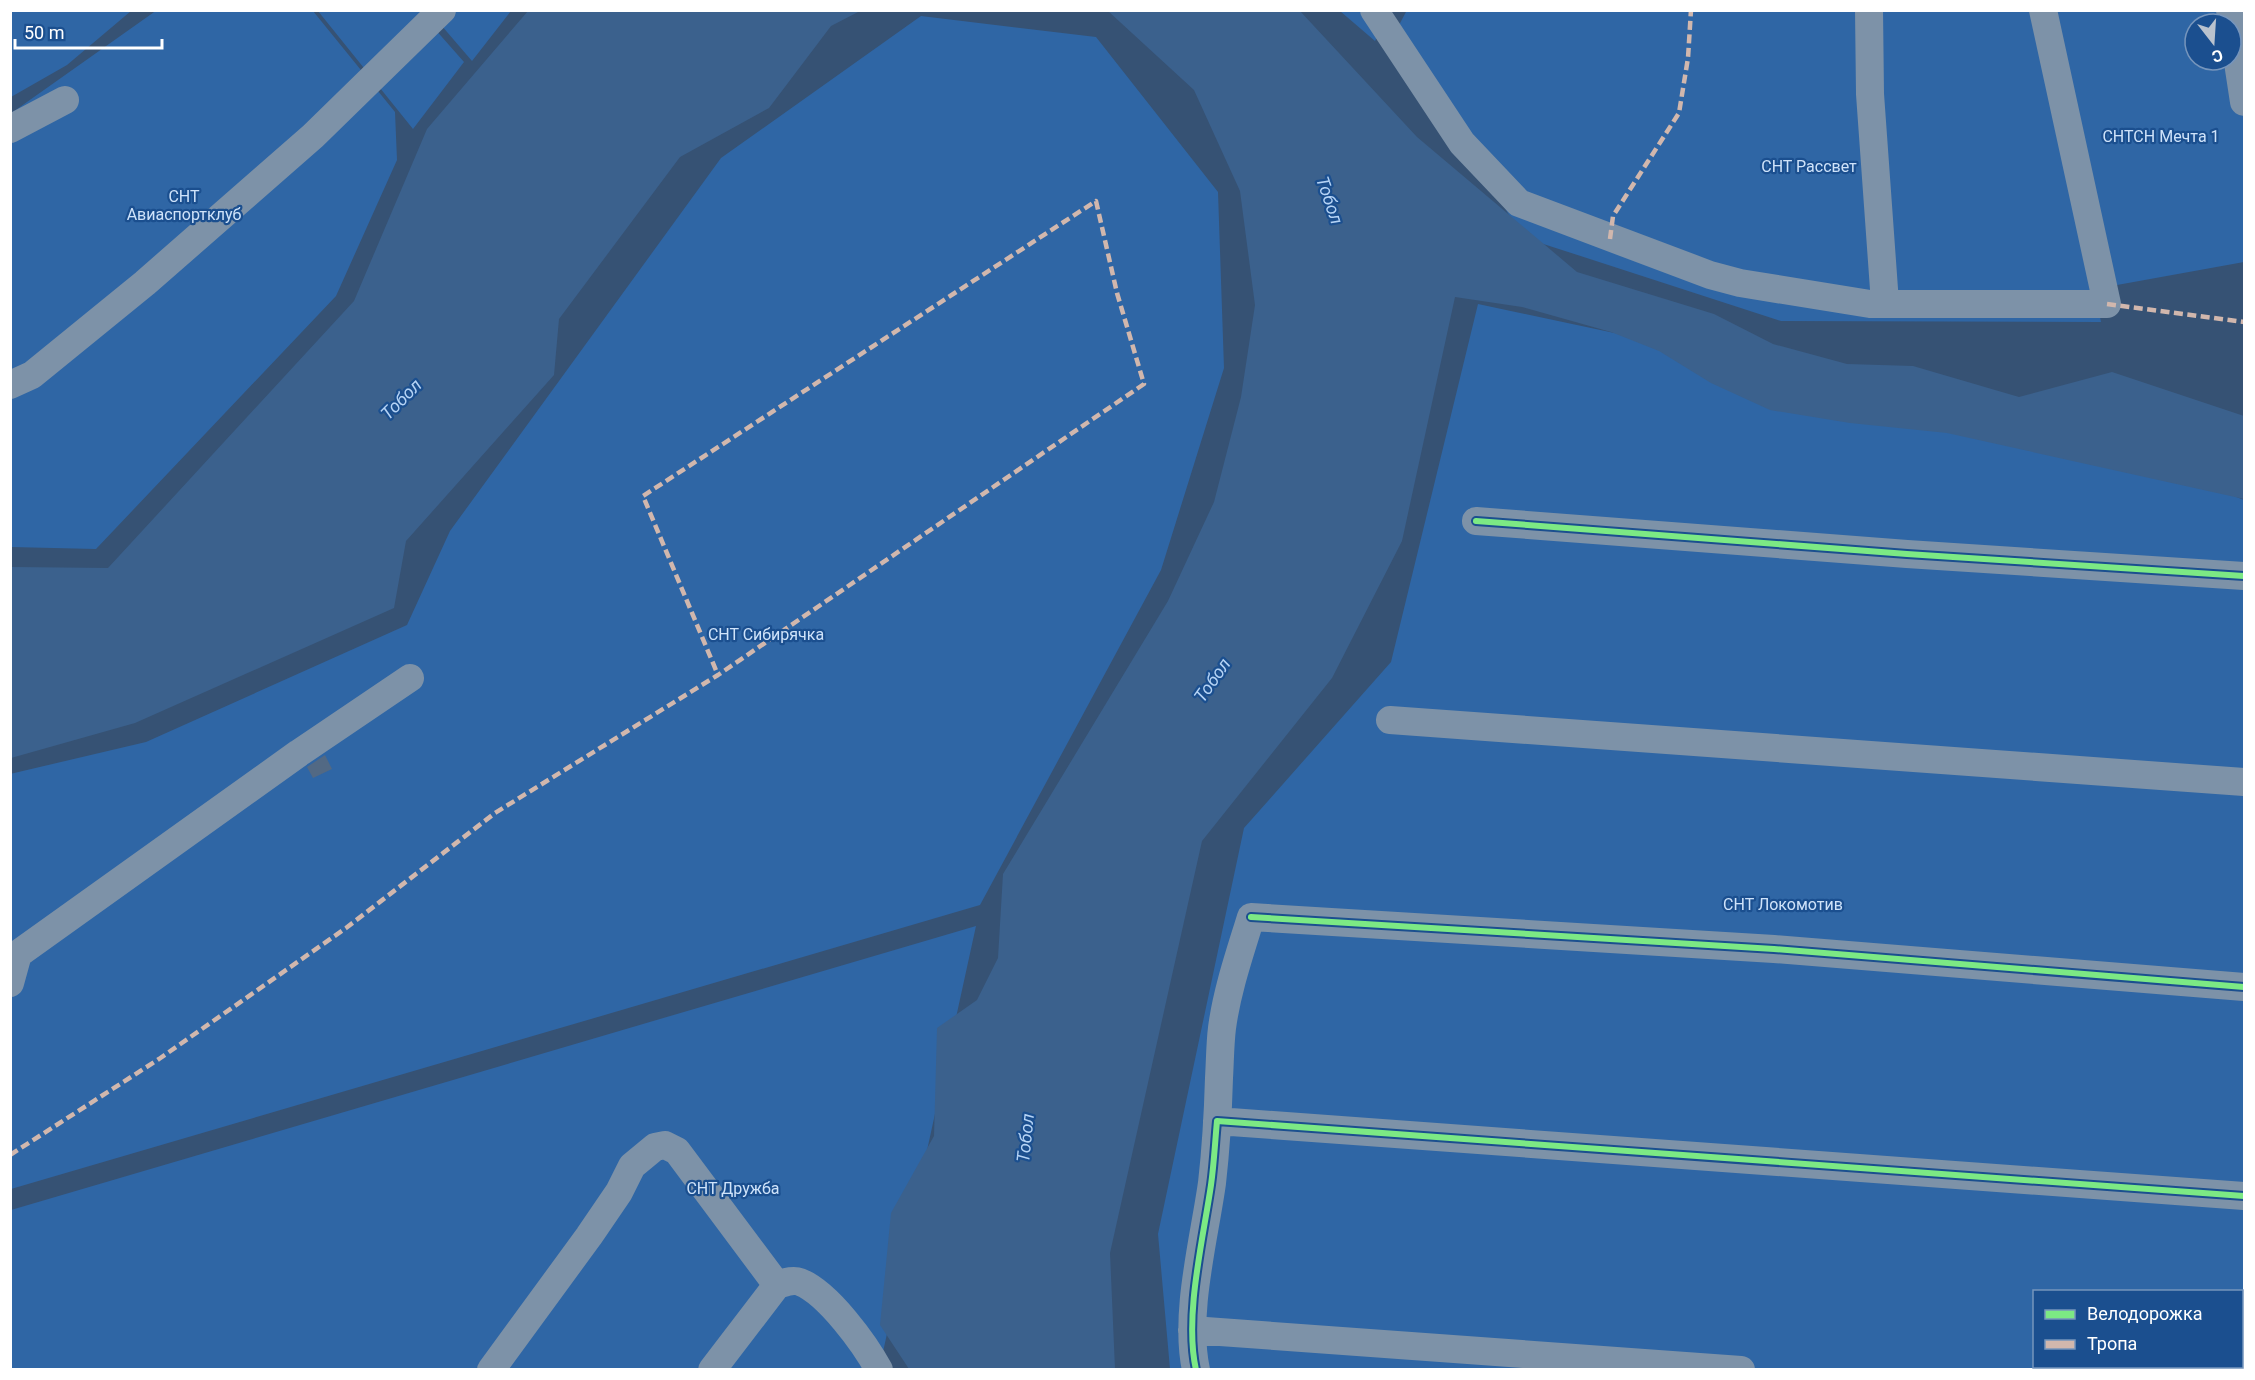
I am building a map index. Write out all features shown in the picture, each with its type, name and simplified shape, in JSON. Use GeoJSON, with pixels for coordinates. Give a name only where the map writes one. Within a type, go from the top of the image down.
{"type":"FeatureCollection","features":[{"type":"Feature","properties":{"kind":"street"},"geometry":{"type":"LineString","coordinates":[[10,385],[32,375],[162,268],[313,136],[442,10]]}},
{"type":"Feature","properties":{"kind":"street"},"geometry":{"type":"LineString","coordinates":[[1374,10],[1462,143],[1519,203],[1710,275],[1740,283],[1870,304],[2107,304],[2043,10]]}},
{"type":"Feature","properties":{"kind":"street"},"geometry":{"type":"LineString","coordinates":[[1869,10],[1870,94],[1885,303]]}},
{"type":"Feature","properties":{"kind":"street"},"geometry":{"type":"LineString","coordinates":[[2230,10],[2244,102]]}},
{"type":"Feature","properties":{"kind":"street"},"geometry":{"type":"LineString","coordinates":[[10,129],[65,100]]}},
{"type":"Feature","properties":{"kind":"street"},"geometry":{"type":"LineString","coordinates":[[1476,521],[1907,554],[2244,576]]}},
{"type":"Feature","properties":{"kind":"street"},"geometry":{"type":"LineString","coordinates":[[10,983],[18,954],[298,753],[410,678]]}},
{"type":"Feature","properties":{"kind":"street"},"geometry":{"type":"LineString","coordinates":[[1390,720],[2244,782]]}},
{"type":"Feature","properties":{"kind":"street"},"geometry":{"type":"LineString","coordinates":[[1196,1370],[1192,1350],[1192,1330],[1200,1252],[1212,1183],[1222,1029],[1232,981],[1251,917],[1774,949],[2244,987]]}},
{"type":"Feature","properties":{"kind":"street"},"geometry":{"type":"LineString","coordinates":[[1217,1120],[2244,1196]]}},
{"type":"Feature","properties":{"kind":"street"},"geometry":{"type":"LineString","coordinates":[[491,1370],[589,1236],[619,1192],[632,1166],[655,1147],[665,1145],[677,1151],[777,1285]]}},
{"type":"Feature","properties":{"kind":"street"},"geometry":{"type":"LineString","coordinates":[[711,1370],[777,1285],[790,1281],[800,1282],[819,1295],[850,1327],[879,1370]]}},
{"type":"Feature","properties":{"kind":"street"},"geometry":{"type":"LineString","coordinates":[[1192,1330],[1741,1370]]}},
{"type":"Feature","properties":{"kind":"green space"},"geometry":{"type":"Polygon","coordinates":[[[11,10],[131,11],[67,65],[11,97],[11,10]]]}},
{"type":"Feature","properties":{"kind":"green space","name":"СНТ Авиаспортклуб"},"geometry":{"type":"Polygon","coordinates":[[[157,10],[313,11],[395,112],[397,160],[336,296],[96,549],[11,547],[10,114],[157,10]]]}},
{"type":"Feature","properties":{"kind":"green space","name":"СНТ Рассвет"},"geometry":{"type":"Polygon","coordinates":[[[1407,10],[2038,11],[2101,322],[1781,321],[1522,237],[1398,27],[1407,10]]]}},
{"type":"Feature","properties":{"kind":"green space"},"geometry":{"type":"Polygon","coordinates":[[[318,11],[419,11],[464,62],[413,129],[318,11]]]}},
{"type":"Feature","properties":{"kind":"green space"},"geometry":{"type":"Polygon","coordinates":[[[429,11],[511,11],[472,61],[429,11]]]}},
{"type":"Feature","properties":{"kind":"green space"},"geometry":{"type":"Polygon","coordinates":[[[1340,11],[1392,11],[1375,41],[1340,11]]]}},
{"type":"Feature","properties":{"kind":"green space","name":"СНТСН Мечта 1"},"geometry":{"type":"Polygon","coordinates":[[[2051,11],[2228,11],[2183,12],[2183,72],[2235,72],[2244,101],[2244,262],[2106,287],[2051,11]]]}},
{"type":"Feature","properties":{"kind":"green space","name":"СНТ Сибирячка"},"geometry":{"type":"Polygon","coordinates":[[[921,16],[1096,37],[1218,192],[1224,368],[1161,570],[980,905],[11,1189],[10,774],[146,742],[407,625],[450,531],[721,158],[921,16]]]}},
{"type":"Feature","properties":{"kind":"green space","name":"СНТ Локомотив"},"geometry":{"type":"Polygon","coordinates":[[[1478,304],[2066,429],[2244,500],[2244,1369],[1170,1369],[1158,1234],[1244,828],[1391,662],[1478,304]]]}},
{"type":"Feature","properties":{"kind":"green space","name":"СНТ Дружба"},"geometry":{"type":"Polygon","coordinates":[[[976,926],[883,1352],[887,1369],[11,1370],[11,1210],[976,926]]]}},
{"type":"Feature","properties":{"kind":"water","name":"Тобол"},"geometry":{"type":"Polygon","coordinates":[[[528,11],[860,11],[831,26],[769,108],[680,157],[559,319],[554,375],[406,541],[394,608],[135,723],[11,758],[11,567],[108,568],[354,301],[427,129],[528,11]]]}},
{"type":"Feature","properties":{"kind":"water","name":"Тобол"},"geometry":{"type":"Polygon","coordinates":[[[1108,11],[1300,11],[1417,137],[1577,272],[1714,314],[1773,344],[1847,364],[1913,366],[2019,397],[2112,372],[2244,416],[2244,499],[1947,433],[1850,423],[1770,410],[1711,383],[1659,351],[1611,332],[1522,307],[1455,297],[1402,541],[1332,678],[1202,841],[1110,1253],[1115,1369],[909,1369],[880,1325],[891,1213],[934,1136],[937,1028],[977,1000],[998,958],[1003,874],[1168,601],[1214,502],[1241,397],[1255,305],[1240,191],[1194,90],[1108,11]]]}},
{"type":"Feature","properties":{"kind":"building"},"geometry":{"type":"Polygon","coordinates":[[[325,755],[332,769],[313,778],[307,767],[325,755]]]}},
{"type":"Feature","properties":{"kind":"marked path"},"geometry":{"type":"LineString","coordinates":[[1610,239],[1613,216],[1679,113],[1688,58],[1691,10]]}},
{"type":"Feature","properties":{"kind":"marked path"},"geometry":{"type":"LineString","coordinates":[[10,1155],[159,1059],[346,928],[495,813],[718,675],[1144,384],[1117,293],[1096,201],[643,496],[718,675]]}},
{"type":"Feature","properties":{"kind":"marked path"},"geometry":{"type":"LineString","coordinates":[[2107,304],[2244,322]]}},
{"type":"Feature","properties":{"kind":"cycle path"},"geometry":{"type":"LineString","coordinates":[[1476,521],[1907,554],[2244,576]]}},
{"type":"Feature","properties":{"kind":"cycle path"},"geometry":{"type":"LineString","coordinates":[[1251,917],[1774,949],[2244,987]]}},
{"type":"Feature","properties":{"kind":"cycle path"},"geometry":{"type":"LineString","coordinates":[[1196,1370],[1193,1349],[1193,1302],[1212,1177],[1217,1121],[2244,1196]]}}]}
